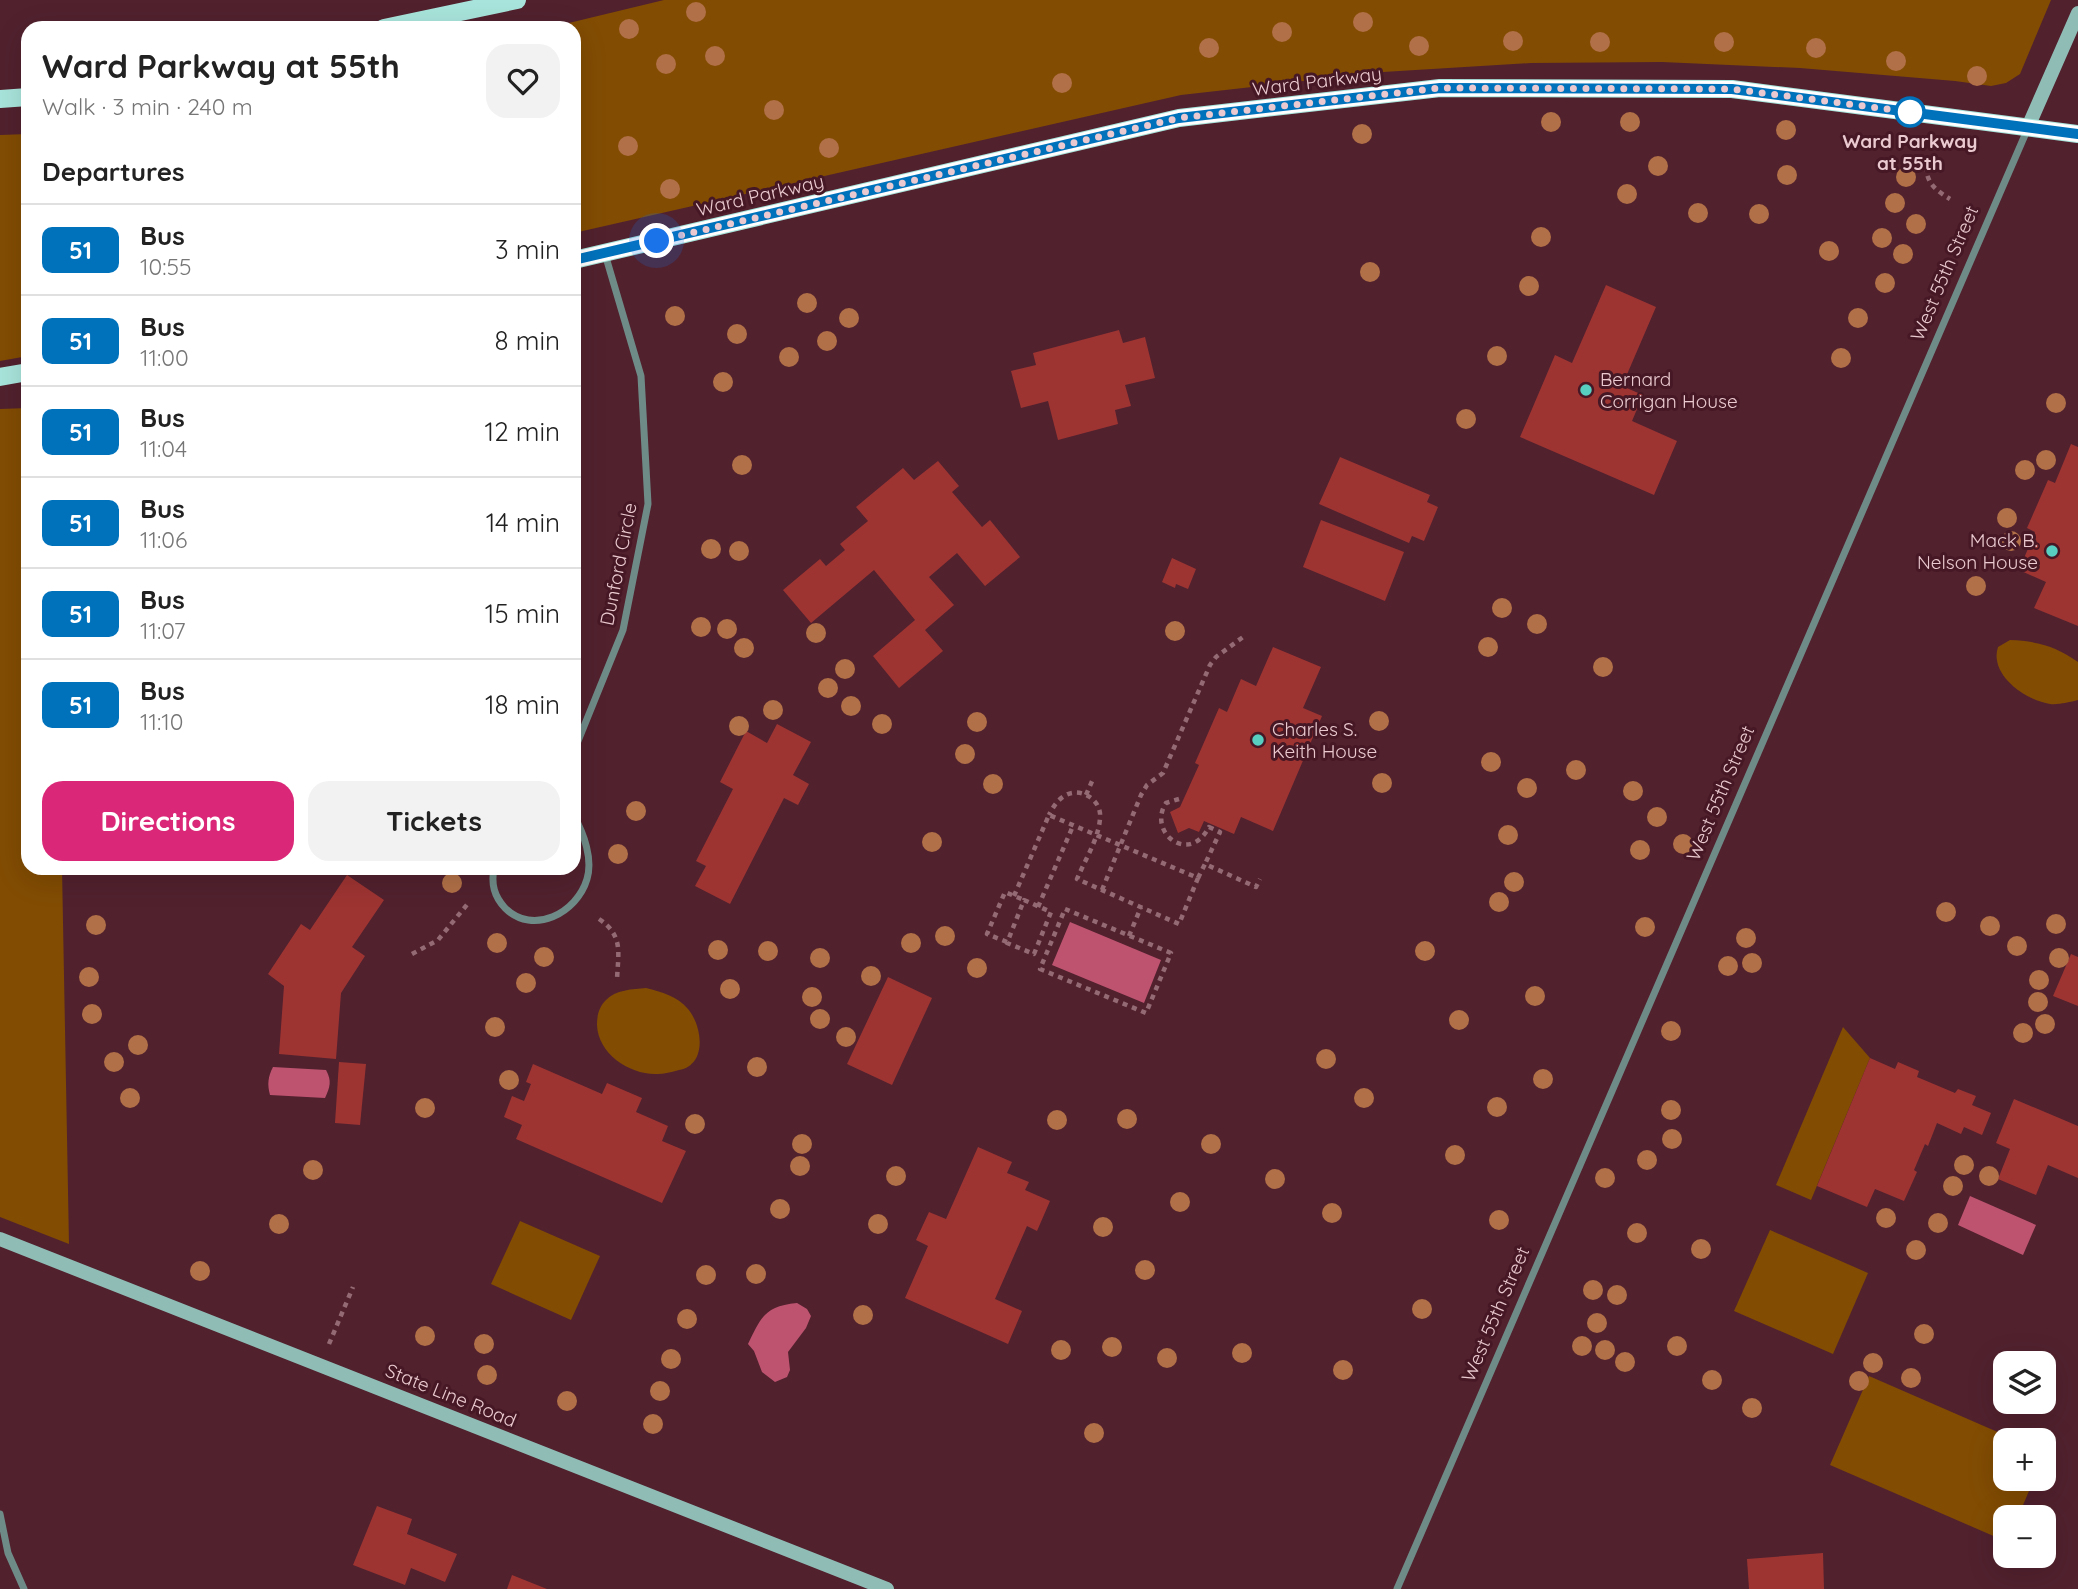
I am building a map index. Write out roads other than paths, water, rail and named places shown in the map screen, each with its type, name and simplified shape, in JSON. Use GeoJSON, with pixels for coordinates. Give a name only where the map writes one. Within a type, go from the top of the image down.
{"type":"FeatureCollection","features":[{"type":"Feature","properties":{"kind":"main road"},"geometry":{"type":"LineString","coordinates":[[417,21],[517,0]]}},
{"type":"Feature","properties":{"kind":"main road","name":"West 55th Street"},"geometry":{"type":"LineString","coordinates":[[2028,127],[2078,13]]}},
{"type":"Feature","properties":{"kind":"main road","name":"Ward Parkway"},"geometry":{"type":"LineString","coordinates":[[581,258],[1179,118],[1440,88],[1732,89],[2078,134]]}},
{"type":"Feature","properties":{"kind":"main road"},"geometry":{"type":"LineString","coordinates":[[0,99],[21,98]]}},
{"type":"Feature","properties":{"kind":"main road"},"geometry":{"type":"LineString","coordinates":[[0,377],[21,373]]}},
{"type":"Feature","properties":{"kind":"main road","name":"State Line Road"},"geometry":{"type":"LineString","coordinates":[[0,1239],[887,1589]]}},
{"type":"Feature","properties":{"kind":"street","name":"West 55th Street"},"geometry":{"type":"LineString","coordinates":[[1397,1589],[2028,127]]}},
{"type":"Feature","properties":{"kind":"street","name":"Dunford Circle"},"geometry":{"type":"LineString","coordinates":[[581,734],[623,630],[648,504],[642,376],[605,253]]}},
{"type":"Feature","properties":{"kind":"street"},"geometry":{"type":"LineString","coordinates":[[493,875],[498,900],[512,915],[527,920],[544,920],[564,912],[578,898],[587,879],[588,858],[581,827]]}},
{"type":"Feature","properties":{"kind":"street"},"geometry":{"type":"LineString","coordinates":[[0,1514],[8,1553],[24,1589]]}},
{"type":"Feature","properties":{"kind":"place","name":"Ward Parkway at 55th"},"geometry":{"type":"Point","coordinates":[1910,112]}},
{"type":"Feature","properties":{"kind":"place","name":"Bernard Corrigan House"},"geometry":{"type":"Point","coordinates":[1586,390]}},
{"type":"Feature","properties":{"kind":"place","name":"Mack B. Nelson House"},"geometry":{"type":"Point","coordinates":[2052,551]}},
{"type":"Feature","properties":{"kind":"place","name":"Charles S. Keith House"},"geometry":{"type":"Point","coordinates":[1258,740]}}]}
